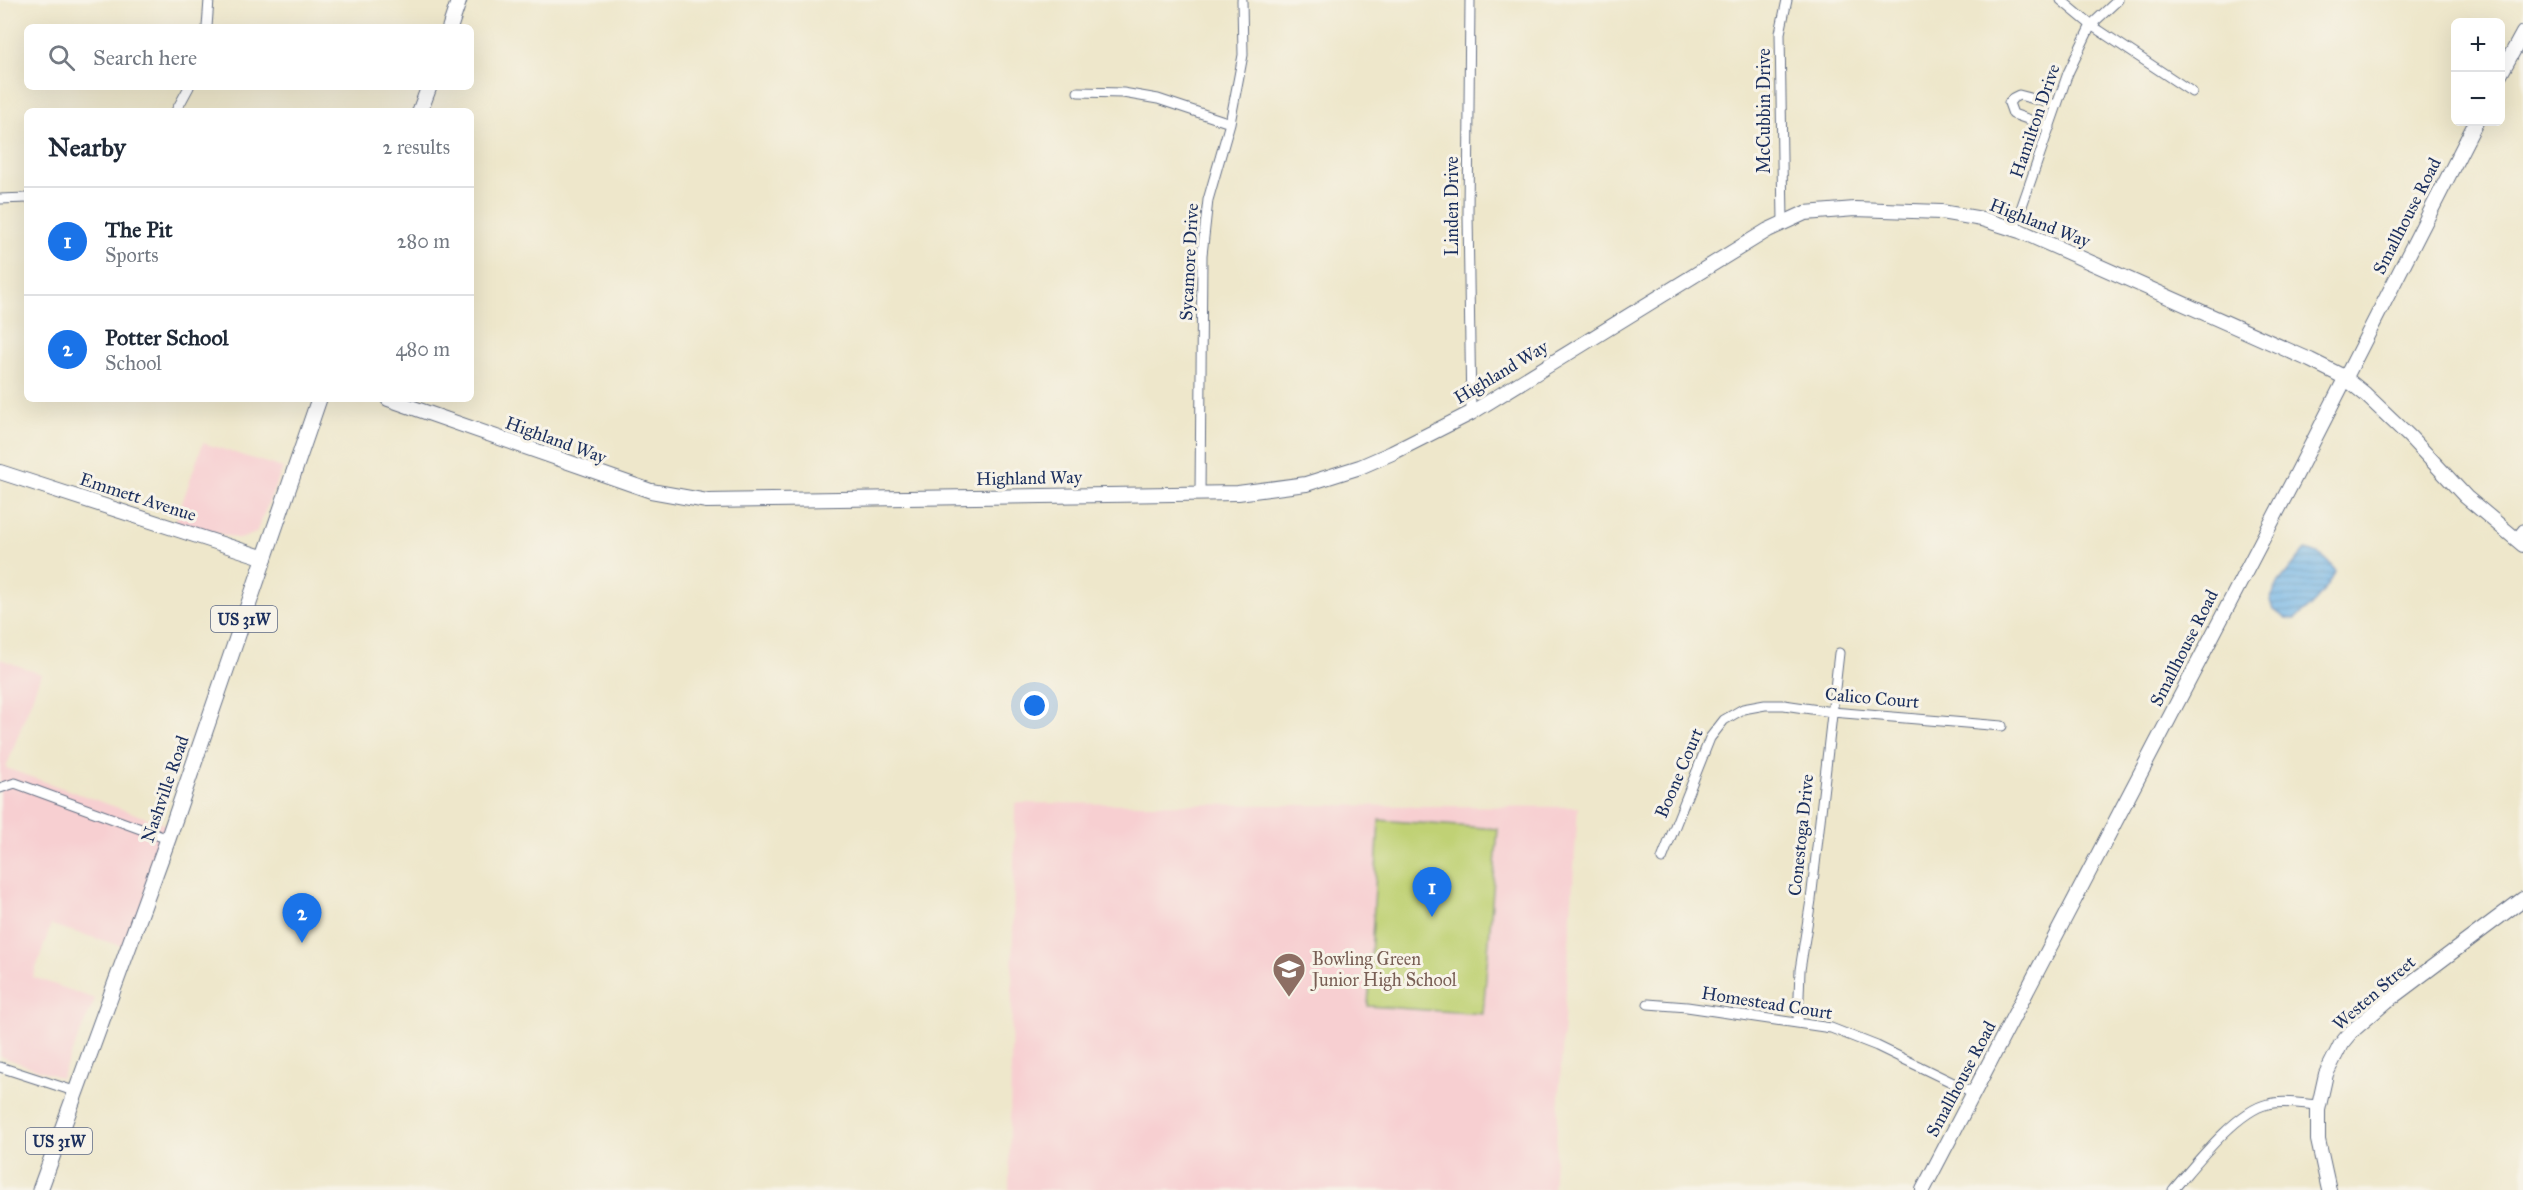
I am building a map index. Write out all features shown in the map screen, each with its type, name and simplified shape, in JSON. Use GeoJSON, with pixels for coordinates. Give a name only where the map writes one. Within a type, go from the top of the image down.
{"type":"FeatureCollection","features":[{"type":"Feature","properties":{"kind":"main road"},"geometry":{"type":"LineString","coordinates":[[451,24],[459,0]]}},
{"type":"Feature","properties":{"kind":"main road"},"geometry":{"type":"LineString","coordinates":[[421,108],[428,90]]}},
{"type":"Feature","properties":{"kind":"main road","name":"Nashville Road"},"geometry":{"type":"LineString","coordinates":[[40,1190],[168,839],[318,402]]}},
{"type":"Feature","properties":{"kind":"street"},"geometry":{"type":"LineString","coordinates":[[207,24],[209,0]]}},
{"type":"Feature","properties":{"kind":"street","name":"Sycamore Drive"},"geometry":{"type":"LineString","coordinates":[[1200,494],[1202,255],[1205,219],[1208,200],[1230,123],[1243,55],[1242,0]]}},
{"type":"Feature","properties":{"kind":"street","name":"Linden Drive"},"geometry":{"type":"LineString","coordinates":[[1470,0],[1468,214],[1471,413]]}},
{"type":"Feature","properties":{"kind":"street","name":"McCubbin Drive"},"geometry":{"type":"LineString","coordinates":[[1783,222],[1780,33],[1787,0]]}},
{"type":"Feature","properties":{"kind":"street"},"geometry":{"type":"LineString","coordinates":[[2061,0],[2091,25],[2192,92]]}},
{"type":"Feature","properties":{"kind":"street"},"geometry":{"type":"LineString","coordinates":[[2091,25],[2118,0]]}},
{"type":"Feature","properties":{"kind":"street","name":"Hamilton Drive"},"geometry":{"type":"LineString","coordinates":[[2014,229],[2068,73],[2091,25]]}},
{"type":"Feature","properties":{"kind":"street"},"geometry":{"type":"LineString","coordinates":[[2502,72],[2523,33]]}},
{"type":"Feature","properties":{"kind":"street"},"geometry":{"type":"LineString","coordinates":[[178,108],[187,90]]}},
{"type":"Feature","properties":{"kind":"street"},"geometry":{"type":"LineString","coordinates":[[1078,92],[1123,93],[1158,99],[1230,123]]}},
{"type":"Feature","properties":{"kind":"street"},"geometry":{"type":"LineString","coordinates":[[2050,127],[2013,114],[2009,103],[2019,95],[2057,105]]}},
{"type":"Feature","properties":{"kind":"street","name":"Smallhouse Road"},"geometry":{"type":"LineString","coordinates":[[1923,1190],[2474,126]]}},
{"type":"Feature","properties":{"kind":"street"},"geometry":{"type":"LineString","coordinates":[[0,199],[24,198]]}},
{"type":"Feature","properties":{"kind":"street","name":"Highland Way"},"geometry":{"type":"LineString","coordinates":[[396,402],[614,480],[679,498],[728,501],[1200,494],[1273,490],[1326,479],[1392,453],[1471,413],[1783,222],[1805,213],[1824,210],[1906,209],[1982,219],[2014,229],[2344,377],[2390,417],[2466,497],[2520,538]]}},
{"type":"Feature","properties":{"kind":"street","name":"Emmett Avenue"},"geometry":{"type":"LineString","coordinates":[[0,472],[265,558]]}},
{"type":"Feature","properties":{"kind":"street","name":"Conestoga Drive"},"geometry":{"type":"LineString","coordinates":[[1798,1022],[1800,970],[1811,900],[1839,653]]}},
{"type":"Feature","properties":{"kind":"street","name":"Calico Court"},"geometry":{"type":"LineString","coordinates":[[1740,711],[1754,706],[1774,705],[2002,726]]}},
{"type":"Feature","properties":{"kind":"street","name":"Boone Court"},"geometry":{"type":"LineString","coordinates":[[1662,859],[1710,738],[1724,720],[1740,711]]}},
{"type":"Feature","properties":{"kind":"street"},"geometry":{"type":"LineString","coordinates":[[0,788],[15,783],[168,839]]}},
{"type":"Feature","properties":{"kind":"street","name":"Westen Street"},"geometry":{"type":"LineString","coordinates":[[2329,1190],[2318,1140],[2318,1105],[2329,1066],[2351,1032],[2396,994],[2523,899]]}},
{"type":"Feature","properties":{"kind":"street","name":"Homestead Court"},"geometry":{"type":"LineString","coordinates":[[1648,1004],[1687,1007],[1831,1028],[1861,1039],[1974,1093]]}},
{"type":"Feature","properties":{"kind":"street"},"geometry":{"type":"LineString","coordinates":[[0,1066],[77,1092]]}},
{"type":"Feature","properties":{"kind":"street"},"geometry":{"type":"LineString","coordinates":[[2173,1190],[2212,1145],[2254,1110],[2276,1103],[2318,1105]]}},
{"type":"Feature","properties":{"kind":"shaded area"},"geometry":{"type":"Polygon","coordinates":[[[203,443],[283,468],[256,533],[240,539],[175,523],[203,443]]]}},
{"type":"Feature","properties":{"kind":"shaded area"},"geometry":{"type":"Polygon","coordinates":[[[0,659],[41,674],[6,768],[172,827],[129,948],[51,925],[33,977],[95,999],[61,1078],[0,1056],[0,659]]]}},
{"type":"Feature","properties":{"kind":"shaded area","name":"Bowling Green Junior High School"},"geometry":{"type":"Polygon","coordinates":[[[1015,803],[1578,807],[1553,1190],[1009,1190],[1015,803]]]}},
{"type":"Feature","properties":{"kind":"green space"},"geometry":{"type":"Polygon","coordinates":[[[1379,820],[1498,829],[1483,1014],[1368,1006],[1379,820]]]}},
{"type":"Feature","properties":{"kind":"water"},"geometry":{"type":"Polygon","coordinates":[[[2305,550],[2323,557],[2335,571],[2328,585],[2313,603],[2295,619],[2286,618],[2273,610],[2270,600],[2279,582],[2305,550]]]}},
{"type":"Feature","properties":{"kind":"place","name":"The Pit"},"geometry":{"type":"Point","coordinates":[1432,917]}},
{"type":"Feature","properties":{"kind":"place","name":"Potter School"},"geometry":{"type":"Point","coordinates":[302,943]}},
{"type":"Feature","properties":{"kind":"place","name":"Bowling Green Junior High School"},"geometry":{"type":"Point","coordinates":[1289,998]}}]}
